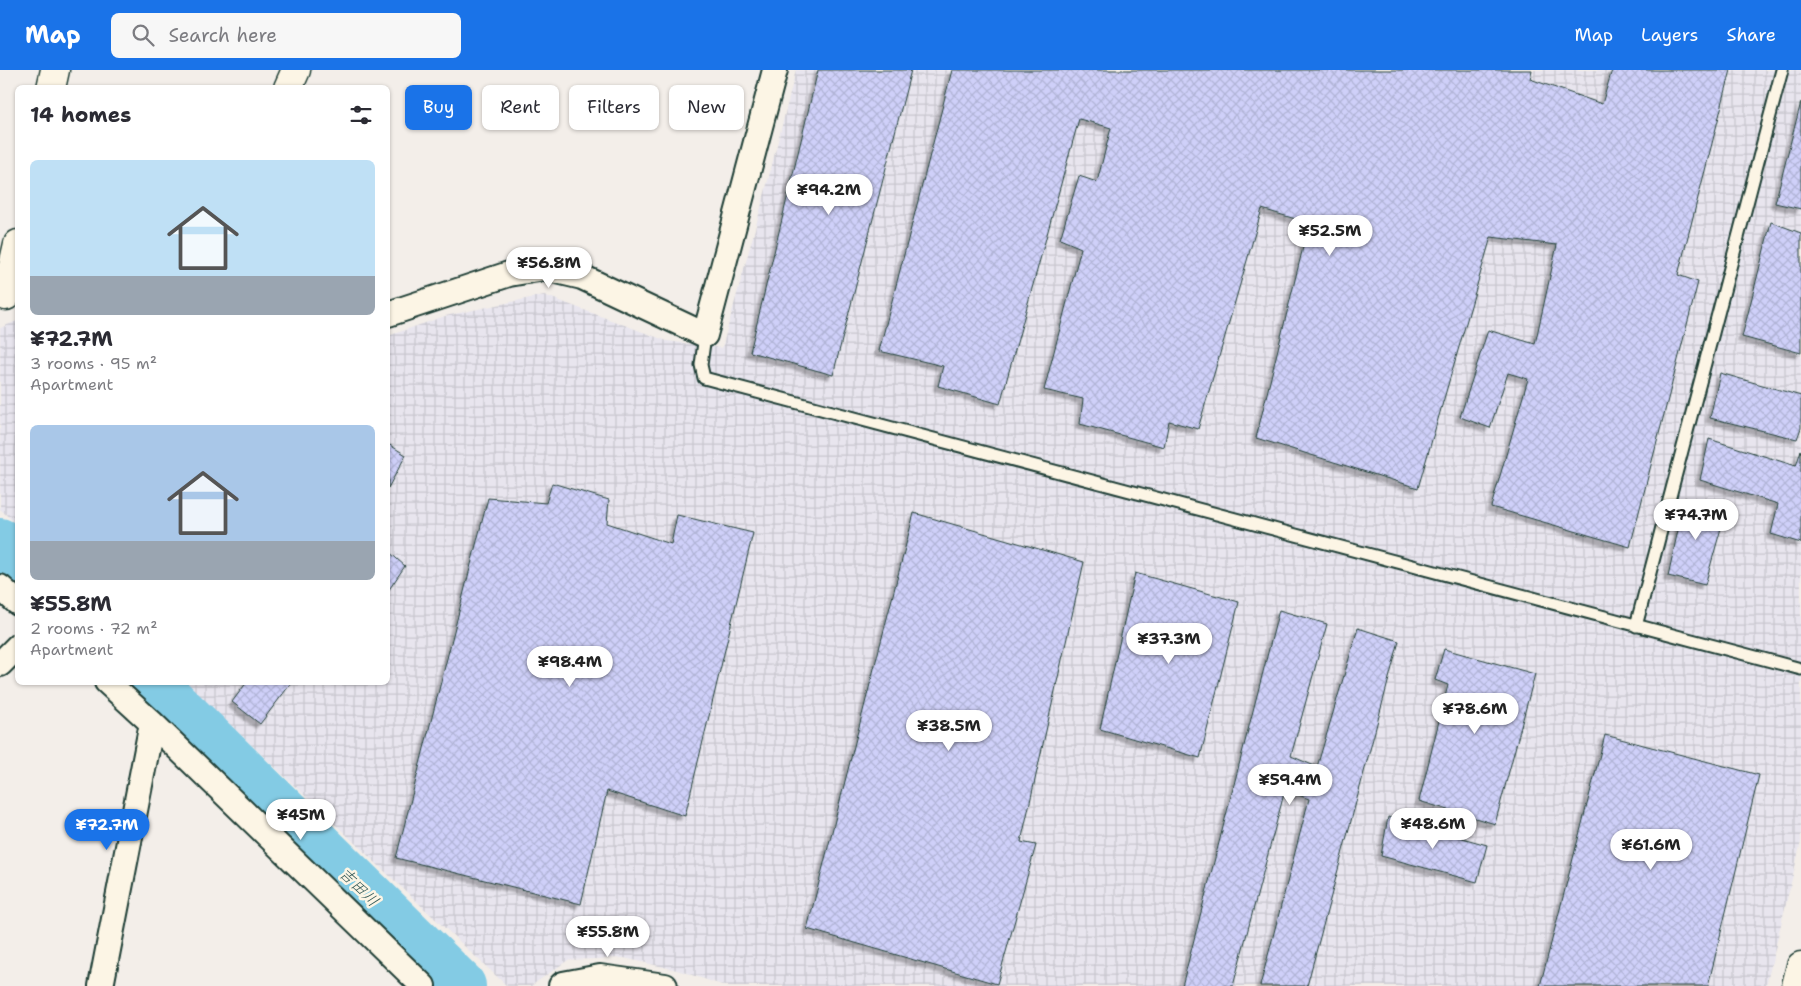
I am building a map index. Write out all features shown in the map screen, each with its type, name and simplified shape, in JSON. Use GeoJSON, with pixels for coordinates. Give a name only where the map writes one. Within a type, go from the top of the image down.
{"type":"FeatureCollection","features":[{"type":"Feature","properties":{"kind":"main road"},"geometry":{"type":"LineString","coordinates":[[52,85],[54,70]]}},
{"type":"Feature","properties":{"kind":"main road"},"geometry":{"type":"LineString","coordinates":[[289,85],[296,70]]}},
{"type":"Feature","properties":{"kind":"main road"},"geometry":{"type":"LineString","coordinates":[[8,295],[15,259]]}},
{"type":"Feature","properties":{"kind":"main road"},"geometry":{"type":"LineString","coordinates":[[1796,986],[1801,966]]}},
{"type":"Feature","properties":{"kind":"street"},"geometry":{"type":"LineString","coordinates":[[390,313],[509,274],[544,268],[582,277],[705,335],[775,70]]}},
{"type":"Feature","properties":{"kind":"street"},"geometry":{"type":"LineString","coordinates":[[0,588],[15,600]]}},
{"type":"Feature","properties":{"kind":"street"},"geometry":{"type":"LineString","coordinates":[[0,664],[15,649]]}},
{"type":"Feature","properties":{"kind":"street"},"geometry":{"type":"LineString","coordinates":[[110,685],[152,723],[423,986]]}},
{"type":"Feature","properties":{"kind":"street"},"geometry":{"type":"LineString","coordinates":[[101,986],[152,723]]}},
{"type":"Feature","properties":{"kind":"street"},"geometry":{"type":"LineString","coordinates":[[561,986],[600,976],[664,986]]}},
{"type":"Feature","properties":{"kind":"lane"},"geometry":{"type":"LineString","coordinates":[[1636,626],[1782,70]]}},
{"type":"Feature","properties":{"kind":"lane"},"geometry":{"type":"LineString","coordinates":[[705,335],[701,365],[704,378],[1801,669]]}},
{"type":"Feature","properties":{"kind":"shaded area"},"geometry":{"type":"Polygon","coordinates":[[[796,70],[1801,70],[1801,842],[1766,986],[725,986],[677,970],[624,958],[568,960],[531,986],[507,986],[188,685],[390,685],[390,335],[445,316],[544,295],[667,341],[722,348],[763,200],[796,70]]]}},
{"type":"Feature","properties":{"kind":"shaded area"},"geometry":{"type":"Polygon","coordinates":[[[15,322],[15,523],[0,509],[0,328],[15,322]]]}},
{"type":"Feature","properties":{"kind":"building"},"geometry":{"type":"Polygon","coordinates":[[[818,70],[911,70],[833,375],[750,352],[818,70]]]}},
{"type":"Feature","properties":{"kind":"building"},"geometry":{"type":"Polygon","coordinates":[[[952,70],[1532,70],[1530,79],[1602,104],[1612,70],[1731,70],[1678,275],[1698,282],[1630,547],[1491,507],[1528,379],[1508,373],[1490,428],[1460,417],[1488,330],[1535,344],[1557,245],[1491,237],[1418,488],[1256,438],[1309,223],[1262,209],[1198,429],[1169,421],[1164,447],[1080,424],[1083,399],[1044,390],[1081,248],[1060,239],[1079,176],[1097,182],[1111,128],[1079,119],[1000,404],[938,386],[943,366],[879,351],[952,70]]]}},
{"type":"Feature","properties":{"kind":"building"},"geometry":{"type":"Polygon","coordinates":[[[1801,102],[1801,209],[1775,203],[1801,102]]]}},
{"type":"Feature","properties":{"kind":"building"},"geometry":{"type":"Polygon","coordinates":[[[1771,222],[1801,233],[1801,353],[1742,337],[1771,222]]]}},
{"type":"Feature","properties":{"kind":"building"},"geometry":{"type":"Polygon","coordinates":[[[1720,373],[1801,396],[1801,428],[1797,439],[1710,418],[1720,373]]]}},
{"type":"Feature","properties":{"kind":"building"},"geometry":{"type":"Polygon","coordinates":[[[1709,439],[1796,466],[1801,450],[1801,543],[1771,534],[1778,504],[1700,480],[1709,439]]]}},
{"type":"Feature","properties":{"kind":"building"},"geometry":{"type":"Polygon","coordinates":[[[390,445],[406,455],[390,484],[390,445]]]}},
{"type":"Feature","properties":{"kind":"building"},"geometry":{"type":"Polygon","coordinates":[[[552,483],[609,500],[607,523],[671,544],[677,515],[753,533],[685,816],[607,791],[581,904],[396,858],[488,498],[546,503],[552,483]]]}},
{"type":"Feature","properties":{"kind":"building"},"geometry":{"type":"Polygon","coordinates":[[[1685,498],[1727,507],[1705,585],[1668,576],[1685,498]]]}},
{"type":"Feature","properties":{"kind":"building"},"geometry":{"type":"Polygon","coordinates":[[[914,513],[1084,562],[1021,842],[1036,845],[997,984],[807,929],[914,513]]]}},
{"type":"Feature","properties":{"kind":"building"},"geometry":{"type":"Polygon","coordinates":[[[390,553],[405,566],[390,588],[390,553]]]}},
{"type":"Feature","properties":{"kind":"building"},"geometry":{"type":"Polygon","coordinates":[[[1135,573],[1239,602],[1200,758],[1100,729],[1135,573]]]}},
{"type":"Feature","properties":{"kind":"building"},"geometry":{"type":"Polygon","coordinates":[[[1279,610],[1327,624],[1291,756],[1317,767],[1358,628],[1399,641],[1307,986],[1260,986],[1309,799],[1285,790],[1233,986],[1182,986],[1279,610]]]}},
{"type":"Feature","properties":{"kind":"building"},"geometry":{"type":"Polygon","coordinates":[[[1444,649],[1535,674],[1495,824],[1419,801],[1448,685],[1435,680],[1444,649]]]}},
{"type":"Feature","properties":{"kind":"building"},"geometry":{"type":"Polygon","coordinates":[[[245,685],[290,685],[260,724],[232,702],[245,685]]]}},
{"type":"Feature","properties":{"kind":"building"},"geometry":{"type":"Polygon","coordinates":[[[1605,735],[1759,775],[1708,986],[1540,986],[1605,735]]]}},
{"type":"Feature","properties":{"kind":"building"},"geometry":{"type":"Polygon","coordinates":[[[1388,817],[1487,845],[1477,882],[1381,856],[1388,817]]]}},
{"type":"Feature","properties":{"kind":"waterway","name":"吉田川"},"geometry":{"type":"LineString","coordinates":[[0,543],[15,556]]}},
{"type":"Feature","properties":{"kind":"waterway","name":"吉田川"},"geometry":{"type":"LineString","coordinates":[[154,685],[461,986]]}}]}
